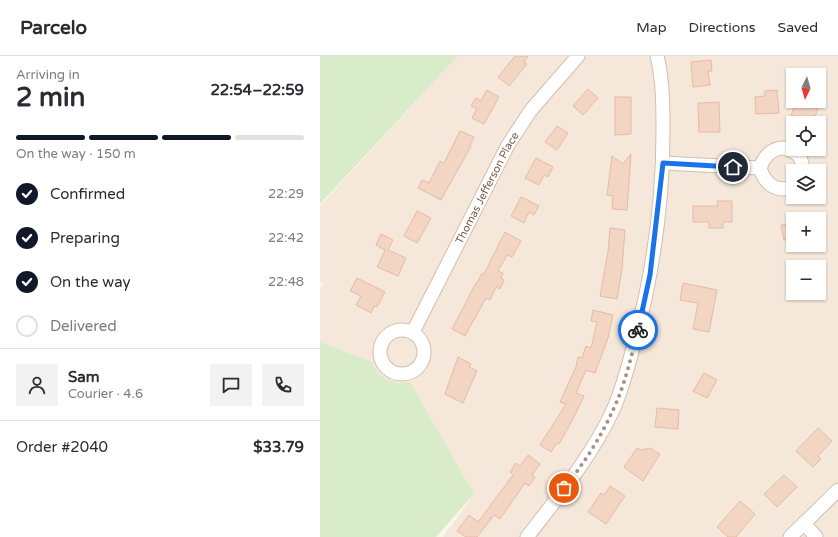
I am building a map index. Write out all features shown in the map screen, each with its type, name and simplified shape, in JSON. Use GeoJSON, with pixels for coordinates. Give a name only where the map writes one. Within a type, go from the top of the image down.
{"type":"FeatureCollection","features":[{"type":"Feature","properties":{"kind":"street","name":"Thomas Jefferson Place"},"geometry":{"type":"LineString","coordinates":[[413,332],[508,145],[531,110],[578,56]]}},
{"type":"Feature","properties":{"kind":"street"},"geometry":{"type":"LineString","coordinates":[[527,537],[574,476],[613,410],[630,360],[641,319],[656,229],[663,163],[663,108],[657,56]]}},
{"type":"Feature","properties":{"kind":"street"},"geometry":{"type":"LineString","coordinates":[[786,190],[772,187],[763,177],[760,168],[765,157],[770,152],[783,147],[796,152],[800,157],[802,164]]}},
{"type":"Feature","properties":{"kind":"street"},"geometry":{"type":"LineString","coordinates":[[663,163],[760,168]]}},
{"type":"Feature","properties":{"kind":"street"},"geometry":{"type":"LineString","coordinates":[[790,537],[838,490]]}},
{"type":"Feature","properties":{"kind":"street"},"geometry":{"type":"LineString","coordinates":[[804,523],[816,537]]}},
{"type":"Feature","properties":{"kind":"shaded area"},"geometry":{"type":"Polygon","coordinates":[[[458,56],[838,56],[838,537],[443,537],[474,494],[320,370],[320,288],[323,284],[320,282],[320,206],[458,56]]]}},
{"type":"Feature","properties":{"kind":"green space"},"geometry":{"type":"Polygon","coordinates":[[[320,56],[458,56],[320,204],[320,56]]]}},
{"type":"Feature","properties":{"kind":"green space"},"geometry":{"type":"Polygon","coordinates":[[[320,342],[371,362],[377,373],[387,380],[398,383],[410,382],[474,494],[436,537],[320,537],[320,342]]]}},
{"type":"Feature","properties":{"kind":"building"},"geometry":{"type":"Polygon","coordinates":[[[515,56],[528,56],[524,62],[527,64],[509,86],[498,77],[515,56]]]}},
{"type":"Feature","properties":{"kind":"building"},"geometry":{"type":"Polygon","coordinates":[[[711,60],[712,71],[708,71],[710,85],[693,87],[691,62],[711,60]]]}},
{"type":"Feature","properties":{"kind":"building"},"geometry":{"type":"Polygon","coordinates":[[[588,89],[598,98],[583,115],[573,106],[588,89]]]}},
{"type":"Feature","properties":{"kind":"building"},"geometry":{"type":"Polygon","coordinates":[[[487,90],[499,97],[484,124],[472,118],[477,109],[471,106],[476,98],[481,101],[487,90]]]}},
{"type":"Feature","properties":{"kind":"building"},"geometry":{"type":"Polygon","coordinates":[[[777,90],[779,113],[756,114],[755,97],[765,96],[765,91],[777,90]]]}},
{"type":"Feature","properties":{"kind":"building"},"geometry":{"type":"Polygon","coordinates":[[[615,97],[631,97],[631,134],[615,135],[615,97]]]}},
{"type":"Feature","properties":{"kind":"building"},"geometry":{"type":"Polygon","coordinates":[[[719,102],[720,132],[699,132],[698,103],[719,102]]]}},
{"type":"Feature","properties":{"kind":"building"},"geometry":{"type":"Polygon","coordinates":[[[794,108],[818,109],[815,116],[791,115],[794,108]]]}},
{"type":"Feature","properties":{"kind":"building"},"geometry":{"type":"Polygon","coordinates":[[[557,126],[568,133],[557,150],[545,142],[557,126]]]}},
{"type":"Feature","properties":{"kind":"building"},"geometry":{"type":"Polygon","coordinates":[[[460,131],[474,137],[470,145],[471,146],[441,200],[418,188],[422,180],[429,183],[440,161],[444,163],[460,131]]]}},
{"type":"Feature","properties":{"kind":"building"},"geometry":{"type":"Polygon","coordinates":[[[631,154],[627,210],[612,209],[613,196],[607,195],[612,156],[623,164],[631,154]]]}},
{"type":"Feature","properties":{"kind":"building"},"geometry":{"type":"Polygon","coordinates":[[[536,158],[553,167],[548,177],[544,175],[539,185],[525,178],[536,158]]]}},
{"type":"Feature","properties":{"kind":"building"},"geometry":{"type":"Polygon","coordinates":[[[521,197],[539,206],[534,215],[529,212],[524,223],[511,216],[521,197]]]}},
{"type":"Feature","properties":{"kind":"building"},"geometry":{"type":"Polygon","coordinates":[[[717,201],[732,201],[732,222],[723,222],[723,228],[709,228],[709,222],[693,222],[693,206],[718,206],[717,201]]]}},
{"type":"Feature","properties":{"kind":"building"},"geometry":{"type":"Polygon","coordinates":[[[417,211],[431,218],[417,243],[404,236],[417,211]]]}},
{"type":"Feature","properties":{"kind":"building"},"geometry":{"type":"Polygon","coordinates":[[[786,224],[786,240],[784,240],[781,225],[786,224]]]}},
{"type":"Feature","properties":{"kind":"building"},"geometry":{"type":"Polygon","coordinates":[[[610,228],[625,230],[622,269],[617,299],[600,296],[608,252],[610,228]]]}},
{"type":"Feature","properties":{"kind":"building"},"geometry":{"type":"Polygon","coordinates":[[[505,232],[521,241],[512,257],[507,255],[498,271],[503,273],[501,278],[504,280],[500,289],[496,287],[490,300],[486,298],[465,336],[452,329],[476,283],[482,273],[484,274],[505,232]]]}},
{"type":"Feature","properties":{"kind":"building"},"geometry":{"type":"Polygon","coordinates":[[[381,234],[393,240],[388,250],[406,258],[398,276],[377,267],[385,250],[376,245],[381,234]]]}},
{"type":"Feature","properties":{"kind":"building"},"geometry":{"type":"Polygon","coordinates":[[[357,278],[385,292],[377,307],[374,306],[371,313],[356,305],[361,296],[350,291],[357,278]]]}},
{"type":"Feature","properties":{"kind":"building"},"geometry":{"type":"Polygon","coordinates":[[[683,283],[717,290],[709,332],[693,329],[698,303],[680,300],[683,283]]]}},
{"type":"Feature","properties":{"kind":"building"},"geometry":{"type":"Polygon","coordinates":[[[593,310],[613,315],[608,338],[595,373],[586,370],[576,393],[584,396],[559,444],[557,443],[551,452],[540,445],[566,404],[560,402],[576,367],[578,357],[582,358],[586,346],[591,348],[597,322],[591,321],[593,310]]]}},
{"type":"Feature","properties":{"kind":"building"},"geometry":{"type":"Polygon","coordinates":[[[458,357],[471,364],[469,367],[477,371],[463,403],[445,394],[458,357]]]}},
{"type":"Feature","properties":{"kind":"building"},"geometry":{"type":"Polygon","coordinates":[[[704,373],[717,380],[707,398],[693,391],[704,373]]]}},
{"type":"Feature","properties":{"kind":"building"},"geometry":{"type":"Polygon","coordinates":[[[657,408],[679,410],[678,429],[655,427],[657,408]]]}},
{"type":"Feature","properties":{"kind":"building"},"geometry":{"type":"Polygon","coordinates":[[[818,428],[832,441],[818,456],[821,459],[813,467],[796,451],[818,428]]]}},
{"type":"Feature","properties":{"kind":"building"},"geometry":{"type":"Polygon","coordinates":[[[637,448],[641,450],[650,448],[660,454],[643,481],[624,467],[637,448]]]}},
{"type":"Feature","properties":{"kind":"building"},"geometry":{"type":"Polygon","coordinates":[[[528,455],[540,464],[532,475],[535,477],[529,486],[525,483],[500,519],[494,515],[477,537],[466,537],[457,531],[469,515],[478,522],[513,475],[510,472],[516,463],[520,466],[528,455]]]}},
{"type":"Feature","properties":{"kind":"building"},"geometry":{"type":"Polygon","coordinates":[[[784,475],[797,487],[777,507],[764,494],[784,475]]]}},
{"type":"Feature","properties":{"kind":"building"},"geometry":{"type":"Polygon","coordinates":[[[610,486],[625,496],[606,524],[588,512],[601,493],[604,495],[610,486]]]}},
{"type":"Feature","properties":{"kind":"building"},"geometry":{"type":"Polygon","coordinates":[[[740,501],[755,514],[736,537],[728,537],[717,527],[740,501]]]}},
{"type":"Feature","properties":{"kind":"way so far"},"geometry":{"type":"LineString","coordinates":[[564,488],[574,476],[593,446],[613,410],[630,360],[638,330]]}},
{"type":"Feature","properties":{"kind":"route"},"geometry":{"type":"LineString","coordinates":[[638,330],[650,275],[663,163],[733,167]]}}]}
